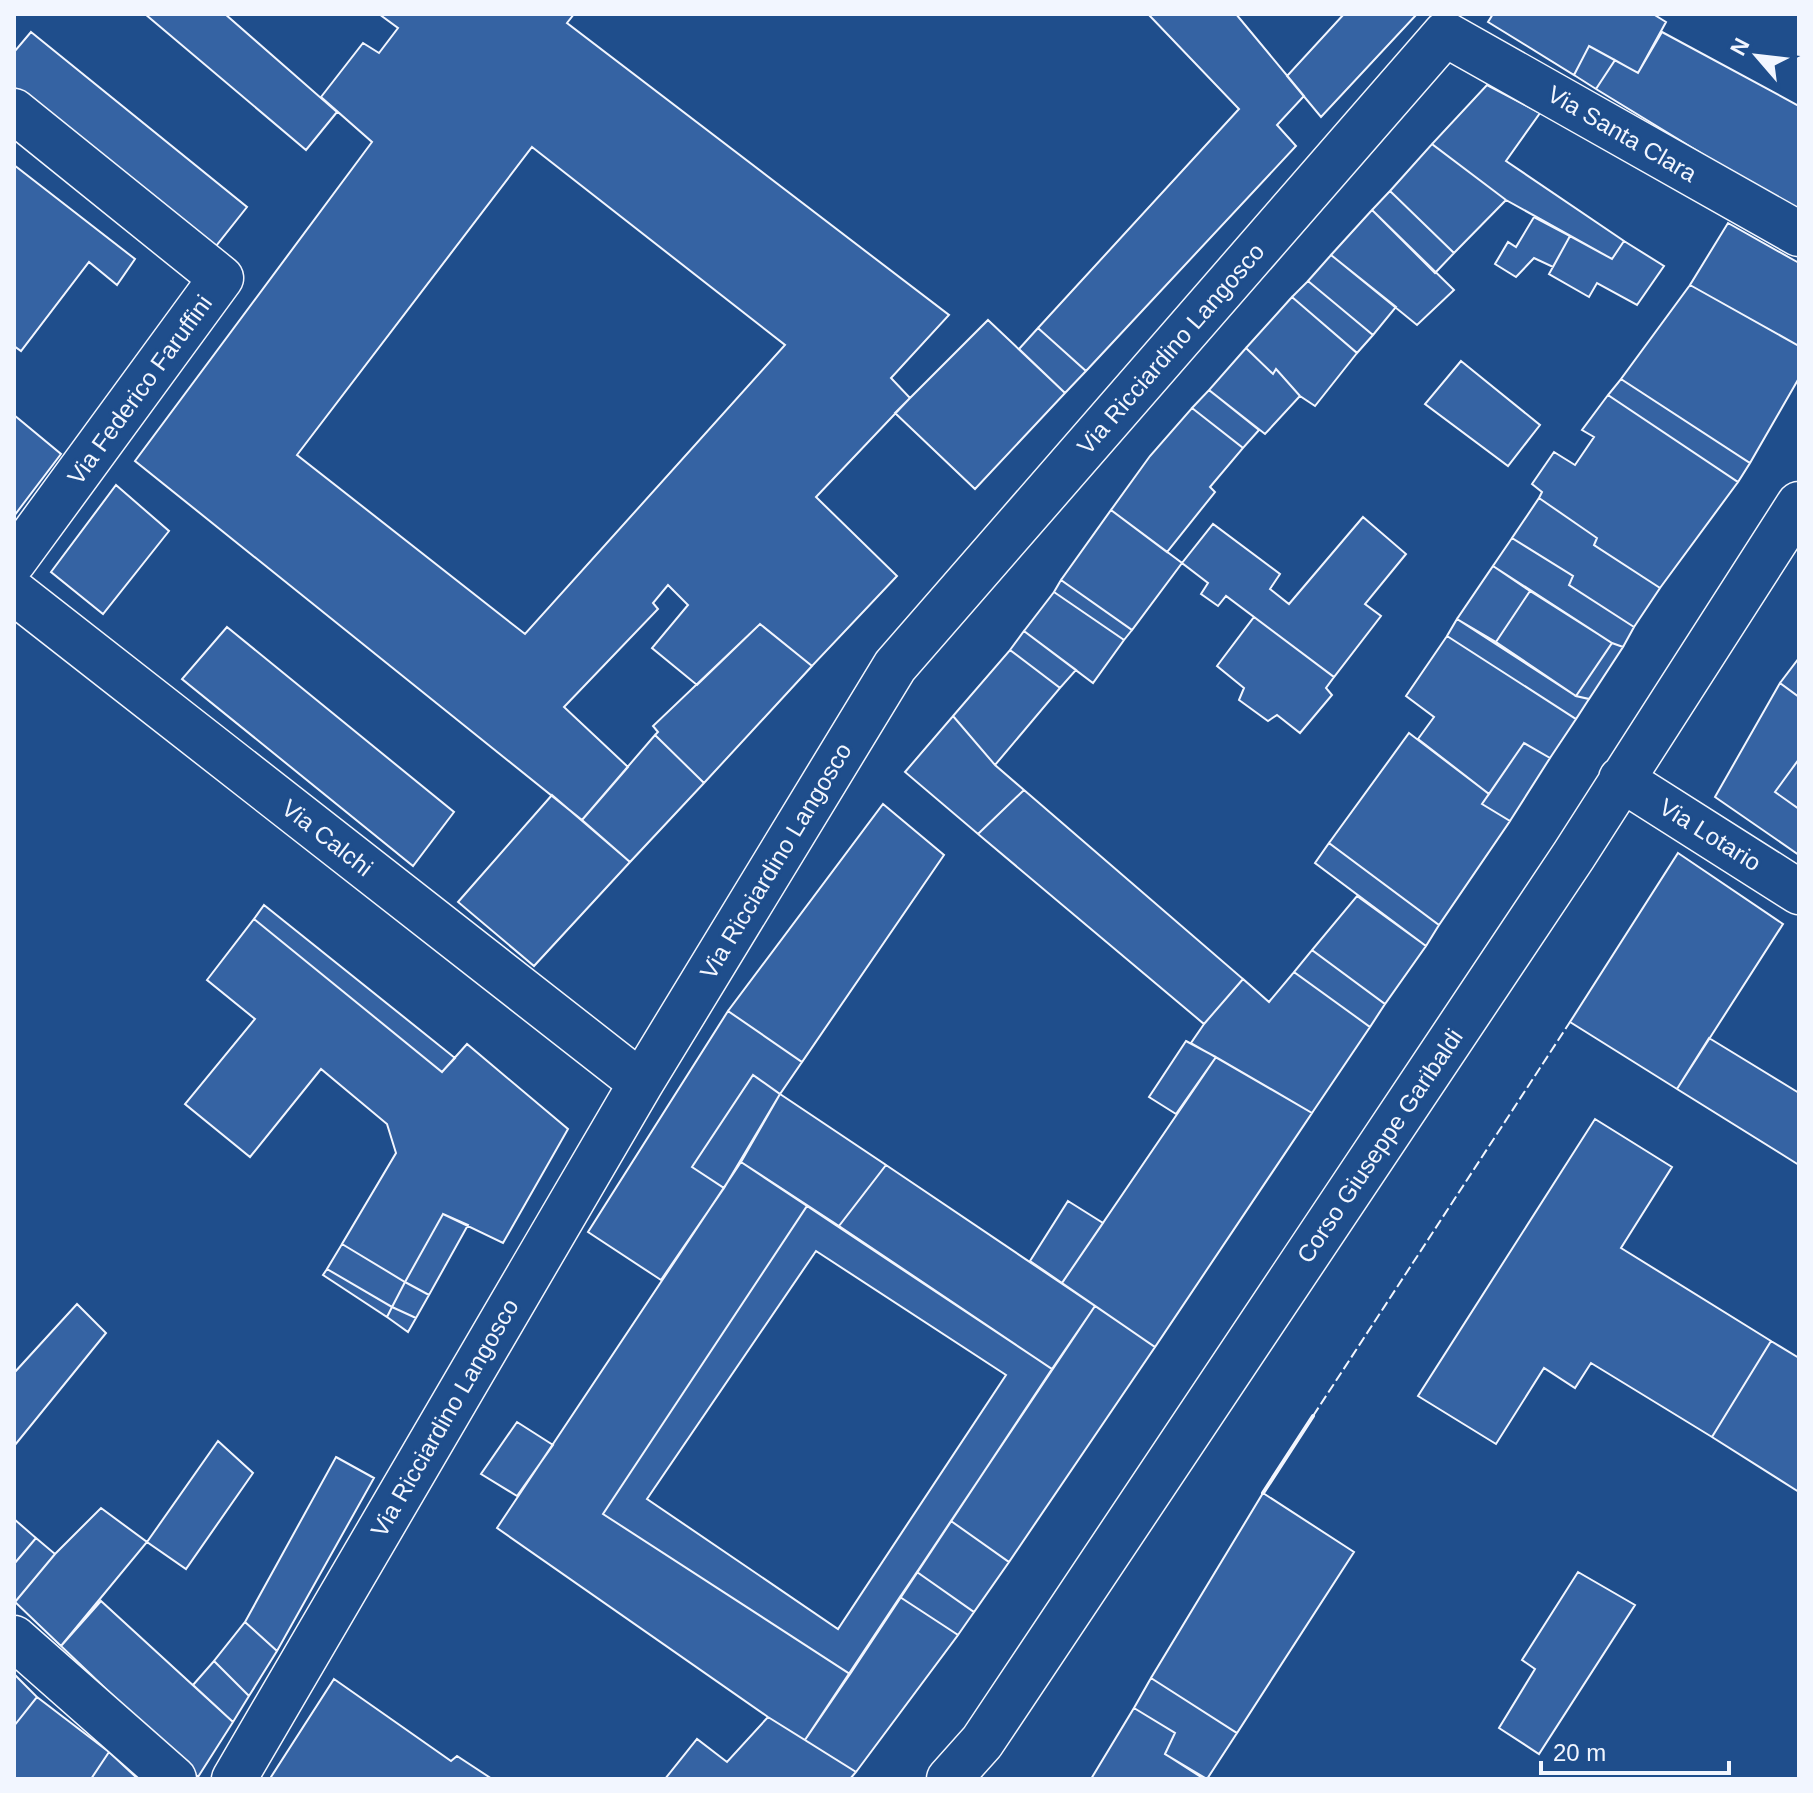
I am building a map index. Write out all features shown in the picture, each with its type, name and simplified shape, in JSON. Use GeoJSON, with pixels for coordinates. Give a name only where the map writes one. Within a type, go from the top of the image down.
{"type":"FeatureCollection","features":[{"type":"Feature","properties":{"kind":"street","name":"Via Santa Clara"},"geometry":{"type":"LineString","coordinates":[[1445,34],[1799,234]]}},
{"type":"Feature","properties":{"kind":"street","name":"Via Ricciardino Langosco"},"geometry":{"type":"LineString","coordinates":[[234,1779],[641,1083],[895,666],[1445,34]]}},
{"type":"Feature","properties":{"kind":"street","name":"Via Federico Faruffini"},"geometry":{"type":"LineString","coordinates":[[14,111],[221,278],[14,561]]}},
{"type":"Feature","properties":{"kind":"street","name":"Corso Giuseppe Garibaldi"},"geometry":{"type":"LineString","coordinates":[[949,1779],[991,1729],[1496,971],[1799,504]]}},
{"type":"Feature","properties":{"kind":"street","name":"Via Calchi"},"geometry":{"type":"LineString","coordinates":[[14,592],[641,1083]]}},
{"type":"Feature","properties":{"kind":"street","name":"Via Lotario"},"geometry":{"type":"LineString","coordinates":[[1621,779],[1799,892]]}},
{"type":"Feature","properties":{"kind":"street"},"geometry":{"type":"LineString","coordinates":[[14,1638],[174,1779]]}},
{"type":"Feature","properties":{"kind":"building"},"geometry":{"type":"Polygon","coordinates":[[[145,14],[225,14],[337,112],[306,150],[145,14]]]}},
{"type":"Feature","properties":{"kind":"building"},"geometry":{"type":"Polygon","coordinates":[[[379,14],[574,14],[567,23],[949,315],[891,378],[910,398],[816,497],[897,576],[812,666],[760,624],[697,685],[652,648],[688,605],[668,585],[653,603],[658,609],[564,707],[628,767],[582,820],[135,461],[372,142],[321,97],[363,43],[379,53],[398,28],[379,14]],[[532,147],[297,455],[525,634],[785,345],[532,147]]]}},
{"type":"Feature","properties":{"kind":"building"},"geometry":{"type":"Polygon","coordinates":[[[1148,14],[1236,14],[1304,96],[1277,125],[1296,146],[1086,371],[1038,328],[1239,109],[1148,14]]]}},
{"type":"Feature","properties":{"kind":"building"},"geometry":{"type":"Polygon","coordinates":[[[1344,14],[1417,14],[1321,117],[1287,76],[1344,14]]]}},
{"type":"Feature","properties":{"kind":"building"},"geometry":{"type":"Polygon","coordinates":[[[1493,14],[1653,14],[1666,22],[1638,73],[1589,46],[1574,75],[1488,22],[1493,14]]]}},
{"type":"Feature","properties":{"kind":"building"},"geometry":{"type":"Polygon","coordinates":[[[31,32],[247,207],[216,246],[14,87],[14,52],[31,32]]]}},
{"type":"Feature","properties":{"kind":"building"},"geometry":{"type":"Polygon","coordinates":[[[1662,32],[1799,106],[1799,213],[1596,89],[1615,60],[1638,73],[1662,32]]]}},
{"type":"Feature","properties":{"kind":"building"},"geometry":{"type":"Polygon","coordinates":[[[1589,46],[1615,60],[1596,89],[1574,75],[1589,46]]]}},
{"type":"Feature","properties":{"kind":"building"},"geometry":{"type":"Polygon","coordinates":[[[1487,85],[1540,113],[1506,161],[1624,241],[1612,259],[1506,200],[1432,144],[1487,85]]]}},
{"type":"Feature","properties":{"kind":"building"},"geometry":{"type":"Polygon","coordinates":[[[1432,144],[1506,200],[1454,253],[1390,191],[1432,144]]]}},
{"type":"Feature","properties":{"kind":"building"},"geometry":{"type":"Polygon","coordinates":[[[14,165],[135,259],[117,285],[89,262],[21,351],[14,346],[14,165]]]}},
{"type":"Feature","properties":{"kind":"building"},"geometry":{"type":"Polygon","coordinates":[[[1390,191],[1454,253],[1435,273],[1372,210],[1390,191]]]}},
{"type":"Feature","properties":{"kind":"building"},"geometry":{"type":"Polygon","coordinates":[[[1372,210],[1454,290],[1417,325],[1331,255],[1372,210]]]}},
{"type":"Feature","properties":{"kind":"building"},"geometry":{"type":"Polygon","coordinates":[[[1534,217],[1570,236],[1553,267],[1534,258],[1516,277],[1495,264],[1508,242],[1516,247],[1534,217]]]}},
{"type":"Feature","properties":{"kind":"building"},"geometry":{"type":"Polygon","coordinates":[[[1728,223],[1799,263],[1799,346],[1690,285],[1728,223]]]}},
{"type":"Feature","properties":{"kind":"building"},"geometry":{"type":"Polygon","coordinates":[[[1570,236],[1612,259],[1624,241],[1664,266],[1637,305],[1597,283],[1589,297],[1549,274],[1570,236]]]}},
{"type":"Feature","properties":{"kind":"building"},"geometry":{"type":"Polygon","coordinates":[[[1331,255],[1396,307],[1373,335],[1308,281],[1331,255]]]}},
{"type":"Feature","properties":{"kind":"building"},"geometry":{"type":"Polygon","coordinates":[[[1308,281],[1373,335],[1357,353],[1292,297],[1308,281]]]}},
{"type":"Feature","properties":{"kind":"building"},"geometry":{"type":"Polygon","coordinates":[[[1690,285],[1799,346],[1799,378],[1750,463],[1621,379],[1690,285]]]}},
{"type":"Feature","properties":{"kind":"building"},"geometry":{"type":"Polygon","coordinates":[[[1292,297],[1357,353],[1315,406],[1300,396],[1276,369],[1273,374],[1246,348],[1292,297]]]}},
{"type":"Feature","properties":{"kind":"building"},"geometry":{"type":"Polygon","coordinates":[[[988,320],[1065,393],[975,489],[895,413],[988,320]]]}},
{"type":"Feature","properties":{"kind":"building"},"geometry":{"type":"Polygon","coordinates":[[[1038,328],[1086,371],[1065,393],[1019,349],[1038,328]]]}},
{"type":"Feature","properties":{"kind":"building"},"geometry":{"type":"Polygon","coordinates":[[[1246,348],[1273,374],[1276,369],[1300,396],[1265,434],[1209,390],[1246,348]]]}},
{"type":"Feature","properties":{"kind":"building"},"geometry":{"type":"Polygon","coordinates":[[[1461,361],[1540,425],[1508,466],[1425,404],[1461,361]]]}},
{"type":"Feature","properties":{"kind":"building"},"geometry":{"type":"Polygon","coordinates":[[[1621,379],[1750,463],[1738,482],[1608,395],[1621,379]]]}},
{"type":"Feature","properties":{"kind":"building"},"geometry":{"type":"Polygon","coordinates":[[[1209,390],[1259,430],[1243,448],[1192,408],[1209,390]]]}},
{"type":"Feature","properties":{"kind":"building"},"geometry":{"type":"Polygon","coordinates":[[[1608,395],[1738,482],[1660,588],[1594,545],[1597,538],[1539,498],[1542,492],[1532,484],[1554,452],[1575,465],[1594,437],[1582,430],[1608,395]]]}},
{"type":"Feature","properties":{"kind":"building"},"geometry":{"type":"Polygon","coordinates":[[[1192,408],[1243,448],[1210,487],[1215,492],[1167,552],[1111,510],[1150,456],[1192,408]]]}},
{"type":"Feature","properties":{"kind":"building"},"geometry":{"type":"Polygon","coordinates":[[[14,415],[61,454],[14,516],[14,415]]]}},
{"type":"Feature","properties":{"kind":"building"},"geometry":{"type":"Polygon","coordinates":[[[116,485],[169,531],[103,614],[51,572],[116,485]]]}},
{"type":"Feature","properties":{"kind":"building"},"geometry":{"type":"Polygon","coordinates":[[[1539,498],[1597,538],[1594,545],[1660,588],[1634,627],[1569,585],[1573,576],[1512,538],[1539,498]]]}},
{"type":"Feature","properties":{"kind":"building"},"geometry":{"type":"Polygon","coordinates":[[[1111,510],[1182,563],[1132,630],[1061,580],[1111,510]]]}},
{"type":"Feature","properties":{"kind":"building"},"geometry":{"type":"Polygon","coordinates":[[[1363,517],[1406,554],[1365,604],[1381,616],[1334,677],[1226,596],[1218,606],[1201,594],[1208,583],[1182,563],[1213,524],[1280,574],[1270,589],[1289,604],[1363,517]]]}},
{"type":"Feature","properties":{"kind":"building"},"geometry":{"type":"Polygon","coordinates":[[[1512,538],[1573,576],[1569,585],[1634,627],[1623,647],[1612,643],[1493,566],[1512,538]]]}},
{"type":"Feature","properties":{"kind":"building"},"geometry":{"type":"Polygon","coordinates":[[[1493,566],[1530,591],[1496,642],[1457,619],[1493,566]]]}},
{"type":"Feature","properties":{"kind":"building"},"geometry":{"type":"Polygon","coordinates":[[[1061,580],[1132,630],[1124,640],[1054,592],[1061,580]]]}},
{"type":"Feature","properties":{"kind":"building"},"geometry":{"type":"Polygon","coordinates":[[[1530,591],[1612,643],[1576,696],[1496,642],[1530,591]]]}},
{"type":"Feature","properties":{"kind":"building"},"geometry":{"type":"Polygon","coordinates":[[[1054,592],[1124,640],[1093,683],[1024,631],[1054,592]]]}},
{"type":"Feature","properties":{"kind":"building"},"geometry":{"type":"Polygon","coordinates":[[[1254,617],[1334,677],[1326,688],[1332,695],[1300,733],[1277,715],[1268,721],[1239,700],[1244,688],[1217,666],[1254,617]]]}},
{"type":"Feature","properties":{"kind":"building"},"geometry":{"type":"Polygon","coordinates":[[[1457,619],[1576,696],[1589,699],[1576,719],[1447,636],[1457,619]]]}},
{"type":"Feature","properties":{"kind":"building"},"geometry":{"type":"Polygon","coordinates":[[[760,624],[812,666],[704,783],[655,735],[658,732],[653,726],[760,624]]]}},
{"type":"Feature","properties":{"kind":"building"},"geometry":{"type":"Polygon","coordinates":[[[227,627],[454,812],[413,866],[182,679],[227,627]]]}},
{"type":"Feature","properties":{"kind":"building"},"geometry":{"type":"Polygon","coordinates":[[[1024,631],[1076,670],[1060,688],[1010,650],[1024,631]]]}},
{"type":"Feature","properties":{"kind":"building"},"geometry":{"type":"Polygon","coordinates":[[[1447,636],[1576,719],[1550,758],[1524,743],[1489,794],[1418,739],[1434,717],[1406,696],[1447,636]]]}},
{"type":"Feature","properties":{"kind":"building"},"geometry":{"type":"Polygon","coordinates":[[[1612,643],[1623,647],[1589,699],[1576,696],[1612,643]]]}},
{"type":"Feature","properties":{"kind":"building"},"geometry":{"type":"Polygon","coordinates":[[[1010,650],[1060,688],[995,765],[953,716],[1010,650]]]}},
{"type":"Feature","properties":{"kind":"building"},"geometry":{"type":"Polygon","coordinates":[[[1799,658],[1799,697],[1780,683],[1799,658]]]}},
{"type":"Feature","properties":{"kind":"building"},"geometry":{"type":"Polygon","coordinates":[[[1780,683],[1799,697],[1799,759],[1775,792],[1799,809],[1799,855],[1715,797],[1780,683]]]}},
{"type":"Feature","properties":{"kind":"building"},"geometry":{"type":"Polygon","coordinates":[[[953,716],[995,765],[1024,790],[978,834],[905,772],[953,716]]]}},
{"type":"Feature","properties":{"kind":"building"},"geometry":{"type":"Polygon","coordinates":[[[1409,733],[1489,794],[1482,804],[1510,821],[1439,925],[1329,843],[1409,733]]]}},
{"type":"Feature","properties":{"kind":"building"},"geometry":{"type":"Polygon","coordinates":[[[655,735],[704,783],[630,862],[582,820],[655,735]]]}},
{"type":"Feature","properties":{"kind":"building"},"geometry":{"type":"Polygon","coordinates":[[[1524,743],[1550,758],[1510,821],[1482,804],[1524,743]]]}},
{"type":"Feature","properties":{"kind":"building"},"geometry":{"type":"Polygon","coordinates":[[[1799,759],[1799,809],[1775,792],[1799,759]]]}},
{"type":"Feature","properties":{"kind":"building"},"geometry":{"type":"Polygon","coordinates":[[[1024,790],[1243,979],[1204,1024],[978,834],[1024,790]]]}},
{"type":"Feature","properties":{"kind":"building"},"geometry":{"type":"Polygon","coordinates":[[[552,795],[630,862],[534,966],[458,902],[552,795]]]}},
{"type":"Feature","properties":{"kind":"building"},"geometry":{"type":"Polygon","coordinates":[[[883,804],[944,855],[802,1062],[728,1011],[883,804]]]}},
{"type":"Feature","properties":{"kind":"building"},"geometry":{"type":"Polygon","coordinates":[[[1329,843],[1439,925],[1426,946],[1315,863],[1329,843]]]}},
{"type":"Feature","properties":{"kind":"building"},"geometry":{"type":"Polygon","coordinates":[[[1678,853],[1783,924],[1677,1089],[1570,1022],[1678,853]]]}},
{"type":"Feature","properties":{"kind":"building"},"geometry":{"type":"Polygon","coordinates":[[[1357,896],[1426,946],[1385,1004],[1312,950],[1357,896]]]}},
{"type":"Feature","properties":{"kind":"building"},"geometry":{"type":"Polygon","coordinates":[[[264,905],[455,1058],[442,1072],[254,919],[264,905]]]}},
{"type":"Feature","properties":{"kind":"building"},"geometry":{"type":"Polygon","coordinates":[[[254,919],[442,1072],[467,1044],[568,1129],[503,1243],[443,1214],[405,1282],[342,1244],[396,1153],[387,1124],[321,1069],[250,1157],[185,1104],[255,1019],[207,980],[254,919]]]}},
{"type":"Feature","properties":{"kind":"building"},"geometry":{"type":"Polygon","coordinates":[[[1312,950],[1385,1004],[1370,1027],[1294,972],[1312,950]]]}},
{"type":"Feature","properties":{"kind":"building"},"geometry":{"type":"Polygon","coordinates":[[[1294,972],[1370,1027],[1312,1113],[1191,1043],[1243,979],[1269,1002],[1294,972]]]}},
{"type":"Feature","properties":{"kind":"building"},"geometry":{"type":"Polygon","coordinates":[[[728,1011],[802,1062],[780,1094],[753,1075],[692,1167],[724,1188],[661,1280],[588,1232],[728,1011]]]}},
{"type":"Feature","properties":{"kind":"building"},"geometry":{"type":"Polygon","coordinates":[[[1709,1038],[1799,1093],[1799,1165],[1677,1089],[1709,1038]]]}},
{"type":"Feature","properties":{"kind":"building"},"geometry":{"type":"Polygon","coordinates":[[[1186,1041],[1216,1057],[1176,1114],[1149,1097],[1186,1041]]]}},
{"type":"Feature","properties":{"kind":"building"},"geometry":{"type":"Polygon","coordinates":[[[1216,1057],[1312,1113],[1155,1347],[1062,1283],[1216,1057]]]}},
{"type":"Feature","properties":{"kind":"building"},"geometry":{"type":"Polygon","coordinates":[[[753,1075],[780,1094],[724,1188],[692,1167],[753,1075]]]}},
{"type":"Feature","properties":{"kind":"building"},"geometry":{"type":"Polygon","coordinates":[[[780,1094],[886,1165],[839,1226],[741,1162],[780,1094]]]}},
{"type":"Feature","properties":{"kind":"building"},"geometry":{"type":"Polygon","coordinates":[[[1595,1119],[1672,1167],[1621,1248],[1771,1341],[1712,1437],[1591,1363],[1575,1388],[1544,1368],[1496,1444],[1418,1396],[1595,1119]]]}},
{"type":"Feature","properties":{"kind":"building"},"geometry":{"type":"Polygon","coordinates":[[[741,1162],[807,1206],[603,1514],[850,1674],[805,1740],[497,1528],[741,1162]]]}},
{"type":"Feature","properties":{"kind":"building"},"geometry":{"type":"Polygon","coordinates":[[[886,1165],[1095,1306],[1052,1369],[839,1226],[886,1165]]]}},
{"type":"Feature","properties":{"kind":"building"},"geometry":{"type":"Polygon","coordinates":[[[1068,1201],[1103,1223],[1062,1283],[1030,1261],[1068,1201]]]}},
{"type":"Feature","properties":{"kind":"building"},"geometry":{"type":"Polygon","coordinates":[[[807,1206],[1052,1369],[850,1674],[603,1514],[807,1206]],[[816,1251],[647,1499],[838,1629],[1006,1375],[816,1251]]]}},
{"type":"Feature","properties":{"kind":"building"},"geometry":{"type":"Polygon","coordinates":[[[443,1214],[468,1225],[429,1295],[405,1282],[443,1214]]]}},
{"type":"Feature","properties":{"kind":"building"},"geometry":{"type":"Polygon","coordinates":[[[342,1244],[405,1282],[392,1307],[327,1269],[342,1244]]]}},
{"type":"Feature","properties":{"kind":"building"},"geometry":{"type":"Polygon","coordinates":[[[327,1269],[392,1307],[387,1317],[323,1275],[327,1269]]]}},
{"type":"Feature","properties":{"kind":"building"},"geometry":{"type":"Polygon","coordinates":[[[405,1282],[429,1295],[416,1318],[392,1307],[405,1282]]]}},
{"type":"Feature","properties":{"kind":"building"},"geometry":{"type":"Polygon","coordinates":[[[77,1304],[106,1333],[15,1445],[14,1373],[77,1304]]]}},
{"type":"Feature","properties":{"kind":"building"},"geometry":{"type":"Polygon","coordinates":[[[1095,1306],[1155,1347],[1009,1562],[951,1521],[1095,1306]]]}},
{"type":"Feature","properties":{"kind":"building"},"geometry":{"type":"Polygon","coordinates":[[[392,1307],[416,1318],[408,1332],[387,1317],[392,1307]]]}},
{"type":"Feature","properties":{"kind":"building"},"geometry":{"type":"Polygon","coordinates":[[[1771,1341],[1799,1358],[1799,1492],[1712,1437],[1771,1341]]]}},
{"type":"Feature","properties":{"kind":"building"},"geometry":{"type":"Polygon","coordinates":[[[517,1422],[553,1445],[517,1496],[481,1474],[517,1422]]]}},
{"type":"Feature","properties":{"kind":"building"},"geometry":{"type":"Polygon","coordinates":[[[218,1441],[253,1473],[186,1569],[147,1542],[218,1441]]]}},
{"type":"Feature","properties":{"kind":"building"},"geometry":{"type":"Polygon","coordinates":[[[336,1457],[374,1478],[277,1651],[245,1622],[336,1457]]]}},
{"type":"Feature","properties":{"kind":"building"},"geometry":{"type":"Polygon","coordinates":[[[1263,1493],[1354,1552],[1237,1733],[1151,1678],[1263,1493]]]}},
{"type":"Feature","properties":{"kind":"building"},"geometry":{"type":"Polygon","coordinates":[[[101,1508],[147,1542],[61,1646],[15,1602],[55,1554],[101,1508]]]}},
{"type":"Feature","properties":{"kind":"building"},"geometry":{"type":"Polygon","coordinates":[[[14,1519],[36,1538],[14,1564],[14,1519]]]}},
{"type":"Feature","properties":{"kind":"building"},"geometry":{"type":"Polygon","coordinates":[[[951,1521],[1009,1562],[974,1612],[917,1572],[951,1521]]]}},
{"type":"Feature","properties":{"kind":"building"},"geometry":{"type":"Polygon","coordinates":[[[36,1538],[55,1554],[15,1602],[14,1564],[36,1538]]]}},
{"type":"Feature","properties":{"kind":"building"},"geometry":{"type":"Polygon","coordinates":[[[917,1572],[974,1612],[958,1635],[900,1597],[917,1572]]]}},
{"type":"Feature","properties":{"kind":"building"},"geometry":{"type":"Polygon","coordinates":[[[1578,1572],[1635,1605],[1539,1754],[1499,1728],[1535,1669],[1522,1660],[1578,1572]]]}},
{"type":"Feature","properties":{"kind":"building"},"geometry":{"type":"Polygon","coordinates":[[[900,1597],[958,1635],[856,1772],[805,1740],[900,1597]]]}},
{"type":"Feature","properties":{"kind":"building"},"geometry":{"type":"Polygon","coordinates":[[[101,1601],[233,1722],[198,1777],[61,1646],[101,1601]]]}},
{"type":"Feature","properties":{"kind":"building"},"geometry":{"type":"Polygon","coordinates":[[[245,1622],[277,1651],[249,1696],[214,1661],[245,1622]]]}},
{"type":"Feature","properties":{"kind":"building"},"geometry":{"type":"Polygon","coordinates":[[[214,1661],[249,1696],[233,1722],[193,1685],[214,1661]]]}},
{"type":"Feature","properties":{"kind":"building"},"geometry":{"type":"Polygon","coordinates":[[[14,1674],[37,1697],[14,1726],[14,1674]]]}},
{"type":"Feature","properties":{"kind":"building"},"geometry":{"type":"Polygon","coordinates":[[[1151,1678],[1237,1733],[1207,1779],[1165,1754],[1175,1733],[1134,1708],[1151,1678]]]}},
{"type":"Feature","properties":{"kind":"building"},"geometry":{"type":"Polygon","coordinates":[[[334,1679],[451,1761],[457,1756],[492,1779],[274,1779],[271,1777],[334,1679]]]}},
{"type":"Feature","properties":{"kind":"building"},"geometry":{"type":"Polygon","coordinates":[[[37,1697],[109,1752],[91,1779],[14,1779],[14,1726],[37,1697]]]}},
{"type":"Feature","properties":{"kind":"building"},"geometry":{"type":"Polygon","coordinates":[[[1134,1708],[1175,1733],[1165,1754],[1204,1779],[1091,1779],[1134,1708]]]}},
{"type":"Feature","properties":{"kind":"building"},"geometry":{"type":"Polygon","coordinates":[[[768,1717],[856,1772],[850,1779],[665,1779],[697,1739],[727,1762],[768,1717]]]}},
{"type":"Feature","properties":{"kind":"building"},"geometry":{"type":"Polygon","coordinates":[[[109,1752],[138,1779],[91,1779],[109,1752]]]}},
{"type":"Feature","properties":{"kind":"fence"},"geometry":{"type":"LineString","coordinates":[[1313,1416],[1570,1022]]}},
{"type":"Feature","properties":{"kind":"wall"},"geometry":{"type":"LineString","coordinates":[[1263,1493],[1313,1416]]}}]}
